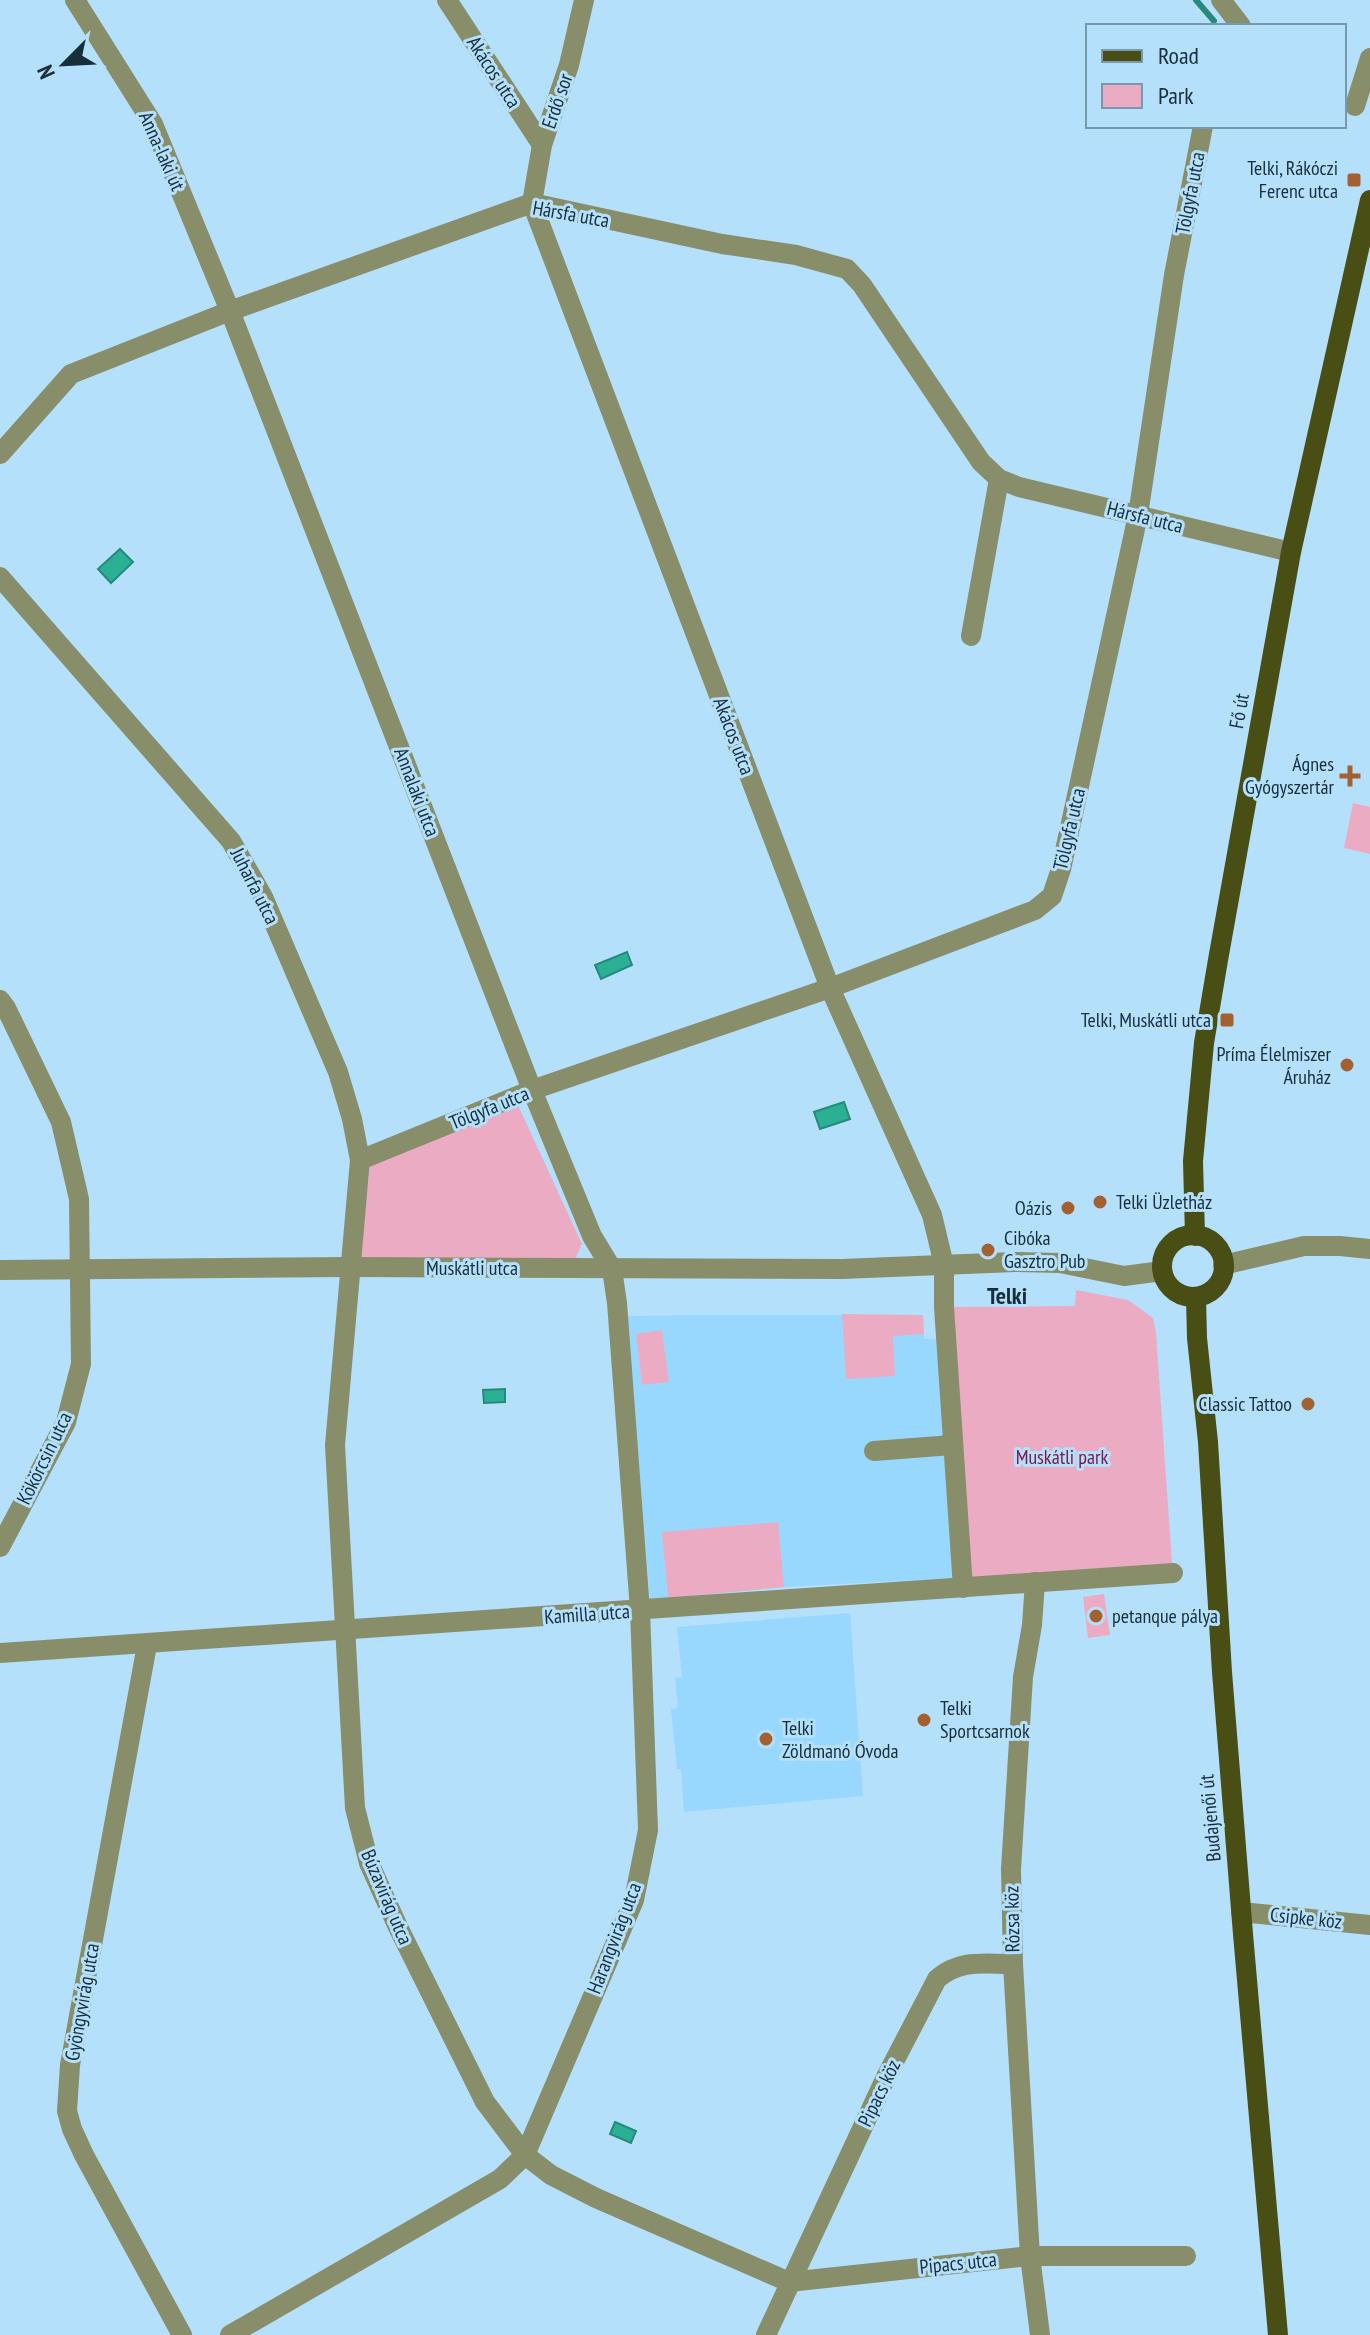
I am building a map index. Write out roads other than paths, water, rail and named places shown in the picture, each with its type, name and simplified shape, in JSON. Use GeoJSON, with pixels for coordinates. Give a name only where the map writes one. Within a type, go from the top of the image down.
{"type":"FeatureCollection","features":[{"type":"Feature","properties":{"kind":"main road","name":"Fő út"},"geometry":{"type":"LineString","coordinates":[[1195,1236],[1193,1161],[1204,1043],[1291,552],[1370,200]]}},
{"type":"Feature","properties":{"kind":"main road"},"geometry":{"type":"LineString","coordinates":[[1186,1236],[1211,1242],[1217,1248],[1223,1265],[1222,1274],[1212,1290],[1196,1297],[1178,1293],[1170,1287],[1162,1271],[1162,1262],[1170,1245],[1186,1236]]}},
{"type":"Feature","properties":{"kind":"main road","name":"Budajenői út"},"geometry":{"type":"LineString","coordinates":[[1196,1297],[1222,1672],[1278,2335]]}},
{"type":"Feature","properties":{"kind":"street","name":"Anna-laki út"},"geometry":{"type":"LineString","coordinates":[[75,0],[153,124],[230,311]]}},
{"type":"Feature","properties":{"kind":"street","name":"Akácos utca"},"geometry":{"type":"LineString","coordinates":[[447,0],[542,145]]}},
{"type":"Feature","properties":{"kind":"street","name":"Erdő sor"},"geometry":{"type":"LineString","coordinates":[[532,203],[542,145],[569,65],[584,0]]}},
{"type":"Feature","properties":{"kind":"street"},"geometry":{"type":"LineString","coordinates":[[1221,0],[1239,24]]}},
{"type":"Feature","properties":{"kind":"street"},"geometry":{"type":"LineString","coordinates":[[1356,106],[1370,58]]}},
{"type":"Feature","properties":{"kind":"street","name":"Tölgyfa utca"},"geometry":{"type":"LineString","coordinates":[[360,1160],[532,1090],[830,988],[1035,910],[1052,896],[1061,869],[1138,515],[1174,275],[1203,128]]}},
{"type":"Feature","properties":{"kind":"street","name":"Hársfa utca"},"geometry":{"type":"LineString","coordinates":[[0,454],[71,374],[230,311],[532,203],[722,244],[796,255],[847,269],[862,285],[981,462],[999,479],[1019,487],[1291,552]]}},
{"type":"Feature","properties":{"kind":"street","name":"Akácos utca"},"geometry":{"type":"LineString","coordinates":[[532,203],[830,988],[932,1215],[944,1265]]}},
{"type":"Feature","properties":{"kind":"street","name":"Annalaki utca"},"geometry":{"type":"LineString","coordinates":[[230,311],[532,1090],[592,1236],[612,1269]]}},
{"type":"Feature","properties":{"kind":"street"},"geometry":{"type":"LineString","coordinates":[[971,636],[999,479]]}},
{"type":"Feature","properties":{"kind":"street","name":"Juharfa utca"},"geometry":{"type":"LineString","coordinates":[[0,577],[231,841],[263,897],[338,1072],[352,1119],[360,1160],[349,1267]]}},
{"type":"Feature","properties":{"kind":"street","name":"Kökörcsin utca"},"geometry":{"type":"LineString","coordinates":[[0,1000],[61,1122],[79,1199],[81,1364],[66,1422],[0,1547]]}},
{"type":"Feature","properties":{"kind":"street"},"geometry":{"type":"LineString","coordinates":[[1223,1265],[1304,1246],[1370,1249]]}},
{"type":"Feature","properties":{"kind":"street","name":"Muskátli utca"},"geometry":{"type":"LineString","coordinates":[[0,1270],[349,1267],[827,1269],[1060,1263],[1124,1276],[1162,1271]]}},
{"type":"Feature","properties":{"kind":"street"},"geometry":{"type":"LineString","coordinates":[[944,1265],[952,1445],[963,1588]]}},
{"type":"Feature","properties":{"kind":"street","name":"Búzavirág utca"},"geometry":{"type":"LineString","coordinates":[[349,1267],[335,1445],[355,1808],[369,1863],[485,2102],[525,2155],[551,2175],[596,2198],[789,2282]]}},
{"type":"Feature","properties":{"kind":"street","name":"Harangvirág utca"},"geometry":{"type":"LineString","coordinates":[[230,2335],[500,2179],[525,2155],[634,1900],[648,1830],[640,1610],[612,1269]]}},
{"type":"Feature","properties":{"kind":"street"},"geometry":{"type":"LineString","coordinates":[[874,1451],[952,1445]]}},
{"type":"Feature","properties":{"kind":"street","name":"Kamilla utca"},"geometry":{"type":"LineString","coordinates":[[0,1653],[1173,1573]]}},
{"type":"Feature","properties":{"kind":"street","name":"Rózsa köz"},"geometry":{"type":"LineString","coordinates":[[1035,1582],[1032,1625],[1023,1677],[1013,1839],[1013,1964],[1030,2256],[1040,2335]]}},
{"type":"Feature","properties":{"kind":"street","name":"Gyöngyvirág utca"},"geometry":{"type":"LineString","coordinates":[[147,1645],[70,2065],[67,2111],[84,2155],[182,2335]]}},
{"type":"Feature","properties":{"kind":"street","name":"Csipke köz"},"geometry":{"type":"LineString","coordinates":[[1241,1912],[1370,1925]]}},
{"type":"Feature","properties":{"kind":"street","name":"Pipacs köz"},"geometry":{"type":"LineString","coordinates":[[789,2282],[887,2075],[937,1979],[949,1968],[959,1966],[1013,1964]]}},
{"type":"Feature","properties":{"kind":"street","name":"Pipacs utca"},"geometry":{"type":"LineString","coordinates":[[789,2282],[1030,2256],[1186,2256]]}},
{"type":"Feature","properties":{"kind":"street"},"geometry":{"type":"LineString","coordinates":[[766,2335],[789,2282]]}},
{"type":"Feature","properties":{"kind":"waterway"},"geometry":{"type":"LineString","coordinates":[[1196,0],[1214,21]]}},
{"type":"Feature","properties":{"kind":"place","name":"Telki, Rákóczi Ferenc utca"},"geometry":{"type":"Point","coordinates":[1354,180]}},
{"type":"Feature","properties":{"kind":"place","name":"Ágnes Gyógyszertár"},"geometry":{"type":"Point","coordinates":[1350,776]}},
{"type":"Feature","properties":{"kind":"place","name":"Telki, Muskátli utca"},"geometry":{"type":"Point","coordinates":[1227,1020]}},
{"type":"Feature","properties":{"kind":"place","name":"Príma Élelmiszer Áruház"},"geometry":{"type":"Point","coordinates":[1347,1065]}},
{"type":"Feature","properties":{"kind":"place","name":"Telki Üzletház"},"geometry":{"type":"Point","coordinates":[1100,1202]}},
{"type":"Feature","properties":{"kind":"place","name":"Oázis"},"geometry":{"type":"Point","coordinates":[1068,1208]}},
{"type":"Feature","properties":{"kind":"place","name":"Cibóka Gasztro Pub"},"geometry":{"type":"Point","coordinates":[988,1250]}},
{"type":"Feature","properties":{"kind":"place","name":"Classic Tattoo"},"geometry":{"type":"Point","coordinates":[1308,1404]}},
{"type":"Feature","properties":{"kind":"place","name":"petanque pálya"},"geometry":{"type":"Point","coordinates":[1096,1616]}},
{"type":"Feature","properties":{"kind":"place","name":"Telki Sportcsarnok"},"geometry":{"type":"Point","coordinates":[924,1720]}},
{"type":"Feature","properties":{"kind":"place","name":"Telki Zöldmanó Óvoda"},"geometry":{"type":"Point","coordinates":[766,1739]}},
{"type":"Feature","properties":{"kind":"district","name":"Telki"},"geometry":{"type":"Point","coordinates":[1007,1296]}},
{"type":"Feature","properties":{"kind":"park label","name":"Muskátli park"},"geometry":{"type":"Point","coordinates":[1062,1457]}}]}
